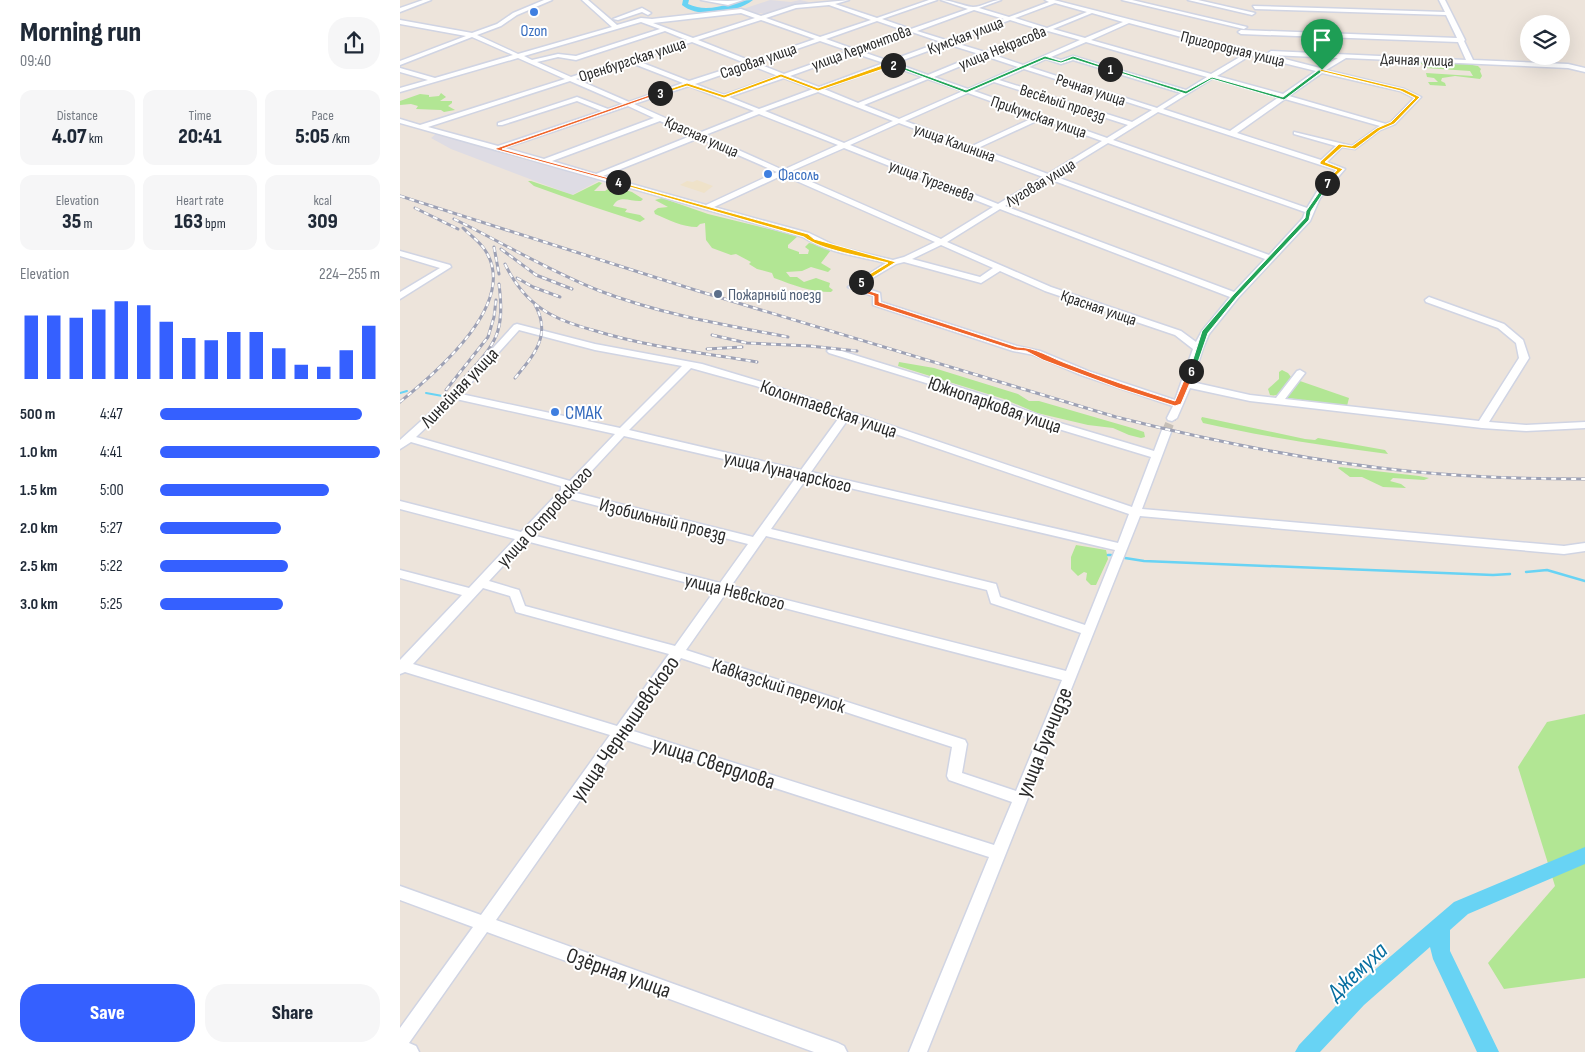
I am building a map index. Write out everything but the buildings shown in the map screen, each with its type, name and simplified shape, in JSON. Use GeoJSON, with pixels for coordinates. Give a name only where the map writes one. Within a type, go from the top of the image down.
{"type":"FeatureCollection","features":[{"type":"Feature","properties":{"kind":"street"},"geometry":{"type":"LineString","coordinates":[[400,10],[425,0]]}},
{"type":"Feature","properties":{"kind":"street"},"geometry":{"type":"LineString","coordinates":[[400,63],[499,25],[516,14],[549,0]]}},
{"type":"Feature","properties":{"kind":"street"},"geometry":{"type":"LineString","coordinates":[[585,0],[615,26]]}},
{"type":"Feature","properties":{"kind":"street"},"geometry":{"type":"LineString","coordinates":[[704,0],[728,3],[740,0]]}},
{"type":"Feature","properties":{"kind":"street","name":"Оренбургская улица"},"geometry":{"type":"LineString","coordinates":[[420,127],[806,5],[832,5],[846,0]]}},
{"type":"Feature","properties":{"kind":"street","name":"Садовая улица"},"geometry":{"type":"LineString","coordinates":[[496,149],[934,0]]}},
{"type":"Feature","properties":{"kind":"street"},"geometry":{"type":"LineString","coordinates":[[944,0],[1212,78],[1387,126]]}},
{"type":"Feature","properties":{"kind":"street","name":"улица Лермонтова"},"geometry":{"type":"LineString","coordinates":[[724,97],[781,75],[998,0]]}},
{"type":"Feature","properties":{"kind":"street"},"geometry":{"type":"LineString","coordinates":[[1125,0],[1242,30],[1462,40]]}},
{"type":"Feature","properties":{"kind":"street"},"geometry":{"type":"LineString","coordinates":[[1191,0],[1252,14]]}},
{"type":"Feature","properties":{"kind":"street"},"geometry":{"type":"LineString","coordinates":[[1235,50],[1242,30],[1258,0]]}},
{"type":"Feature","properties":{"kind":"street"},"geometry":{"type":"LineString","coordinates":[[1442,0],[1470,61]]}},
{"type":"Feature","properties":{"kind":"street","name":"Пригородная улица"},"geometry":{"type":"LineString","coordinates":[[1051,1],[1235,50],[1402,90],[1418,97],[1393,123],[1387,126]]}},
{"type":"Feature","properties":{"kind":"street","name":"Кумская улица"},"geometry":{"type":"LineString","coordinates":[[596,176],[1051,1]]}},
{"type":"Feature","properties":{"kind":"street","name":"Речная улица"},"geometry":{"type":"LineString","coordinates":[[832,5],[1341,169],[1325,185],[1309,211]]}},
{"type":"Feature","properties":{"kind":"street"},"geometry":{"type":"LineString","coordinates":[[1255,7],[1450,14]]}},
{"type":"Feature","properties":{"kind":"street"},"geometry":{"type":"LineString","coordinates":[[610,21],[642,10],[648,13]]}},
{"type":"Feature","properties":{"kind":"street","name":"Прикумская улица"},"geometry":{"type":"LineString","coordinates":[[641,20],[652,21],[741,11],[1309,211]]}},
{"type":"Feature","properties":{"kind":"street","name":"улица Некрасова"},"geometry":{"type":"LineString","coordinates":[[858,105],[1091,12]]}},
{"type":"Feature","properties":{"kind":"street"},"geometry":{"type":"LineString","coordinates":[[400,90],[641,20]]}},
{"type":"Feature","properties":{"kind":"street","name":"улица Калинина"},"geometry":{"type":"LineString","coordinates":[[641,20],[899,121],[1271,259]]}},
{"type":"Feature","properties":{"kind":"street","name":"Красная улица"},"geometry":{"type":"LineString","coordinates":[[400,22],[471,35],[572,78],[998,268],[1048,289],[1180,335],[1198,348]]}},
{"type":"Feature","properties":{"kind":"street"},"geometry":{"type":"LineString","coordinates":[[707,207],[1022,66],[1127,22]]}},
{"type":"Feature","properties":{"kind":"street"},"geometry":{"type":"LineString","coordinates":[[531,62],[558,54],[565,54],[576,58],[665,29]]}},
{"type":"Feature","properties":{"kind":"street","name":"Дачная улица"},"geometry":{"type":"LineString","coordinates":[[1249,53],[1470,61],[1568,66],[1585,70]]}},
{"type":"Feature","properties":{"kind":"street","name":"Луговая улица"},"geometry":{"type":"LineString","coordinates":[[1178,404],[1120,386],[1027,349],[1016,349],[876,303],[877,295],[852,288],[893,262],[905,260],[941,242],[1212,78],[1249,53]]}},
{"type":"Feature","properties":{"kind":"street"},"geometry":{"type":"LineString","coordinates":[[1231,134],[1345,56]]}},
{"type":"Feature","properties":{"kind":"street"},"geometry":{"type":"LineString","coordinates":[[1045,57],[1061,62],[1073,58],[1186,92]]}},
{"type":"Feature","properties":{"kind":"street","name":"улица Тургенева"},"geometry":{"type":"LineString","coordinates":[[630,60],[687,84],[1235,296]]}},
{"type":"Feature","properties":{"kind":"street"},"geometry":{"type":"LineString","coordinates":[[400,70],[436,80]]}},
{"type":"Feature","properties":{"kind":"street","name":"Весёлый проезд"},"geometry":{"type":"LineString","coordinates":[[993,80],[1134,125]]}},
{"type":"Feature","properties":{"kind":"street"},"geometry":{"type":"LineString","coordinates":[[500,124],[577,99],[607,111]]}},
{"type":"Feature","properties":{"kind":"street"},"geometry":{"type":"LineString","coordinates":[[973,148],[1040,117]]}},
{"type":"Feature","properties":{"kind":"street"},"geometry":{"type":"LineString","coordinates":[[544,162],[661,118]]}},
{"type":"Feature","properties":{"kind":"street"},"geometry":{"type":"LineString","coordinates":[[400,122],[806,235],[812,240],[848,252],[893,262]]}},
{"type":"Feature","properties":{"kind":"street"},"geometry":{"type":"LineString","coordinates":[[1296,132],[1353,148],[1378,129],[1387,126]]}},
{"type":"Feature","properties":{"kind":"street"},"geometry":{"type":"LineString","coordinates":[[1322,163],[1341,146]]}},
{"type":"Feature","properties":{"kind":"street"},"geometry":{"type":"LineString","coordinates":[[1172,418],[1187,384],[1204,333],[1235,296],[1308,219],[1309,211]]}},
{"type":"Feature","properties":{"kind":"street"},"geometry":{"type":"LineString","coordinates":[[400,253],[447,267],[400,296]]}},
{"type":"Feature","properties":{"kind":"street"},"geometry":{"type":"LineString","coordinates":[[905,260],[981,280],[998,268]]}},
{"type":"Feature","properties":{"kind":"street"},"geometry":{"type":"LineString","coordinates":[[1429,300],[1501,326],[1520,342],[1524,358],[1482,425]]}},
{"type":"Feature","properties":{"kind":"street","name":"Колонтаевская улица"},"geometry":{"type":"LineString","coordinates":[[517,327],[595,347],[689,365],[759,384],[1136,512],[1564,550],[1585,547]]}},
{"type":"Feature","properties":{"kind":"street","name":"Линейная улица"},"geometry":{"type":"LineString","coordinates":[[404,442],[454,396],[517,327]]}},
{"type":"Feature","properties":{"kind":"street"},"geometry":{"type":"LineString","coordinates":[[1180,335],[1192,336],[1204,333]]}},
{"type":"Feature","properties":{"kind":"street","name":"Южнопарковая улица"},"geometry":{"type":"LineString","coordinates":[[832,351],[984,398],[1056,425],[1157,455]]}},
{"type":"Feature","properties":{"kind":"street","name":"улица Островского"},"geometry":{"type":"LineString","coordinates":[[401,667],[566,494],[622,432],[689,365]]}},
{"type":"Feature","properties":{"kind":"street"},"geometry":{"type":"LineString","coordinates":[[1278,401],[1300,373]]}},
{"type":"Feature","properties":{"kind":"street"},"geometry":{"type":"LineString","coordinates":[[1187,384],[1250,398],[1482,425],[1526,428],[1585,425]]}},
{"type":"Feature","properties":{"kind":"street","name":"улица Луначарского"},"geometry":{"type":"LineString","coordinates":[[454,396],[622,432],[1122,548]]}},
{"type":"Feature","properties":{"kind":"street","name":"улица Чернышевского"},"geometry":{"type":"LineString","coordinates":[[400,1042],[847,414]]}},
{"type":"Feature","properties":{"kind":"street","name":"улица Буачидзе"},"geometry":{"type":"LineString","coordinates":[[918,1052],[1087,630],[1122,548],[1166,432]]}},
{"type":"Feature","properties":{"kind":"street"},"geometry":{"type":"LineString","coordinates":[[404,442],[567,484],[566,494]]}},
{"type":"Feature","properties":{"kind":"street","name":"Изобильный проезд"},"geometry":{"type":"LineString","coordinates":[[566,494],[992,586],[995,600],[1087,630]]}},
{"type":"Feature","properties":{"kind":"street","name":"улица Невского"},"geometry":{"type":"LineString","coordinates":[[400,505],[1069,678]]}},
{"type":"Feature","properties":{"kind":"street"},"geometry":{"type":"LineString","coordinates":[[400,574],[471,593]]}},
{"type":"Feature","properties":{"kind":"street","name":"Кавказский переулок"},"geometry":{"type":"LineString","coordinates":[[481,583],[515,593],[520,609],[678,652],[960,744],[954,776],[1020,799]]}},
{"type":"Feature","properties":{"kind":"street","name":"улица Свердлова"},"geometry":{"type":"LineString","coordinates":[[401,667],[621,732],[998,853]]}},
{"type":"Feature","properties":{"kind":"street","name":"Озёрная улица"},"geometry":{"type":"LineString","coordinates":[[400,893],[838,1052]]}},
{"type":"Feature","properties":{"kind":"street"},"geometry":{"type":"LineString","coordinates":[[400,1048],[410,1052]]}},
{"type":"Feature","properties":{"kind":"shaded area"},"geometry":{"type":"Polygon","coordinates":[[[770,0],[791,2],[800,0],[809,2],[768,15],[740,10],[770,0]]]}},
{"type":"Feature","properties":{"kind":"shaded area"},"geometry":{"type":"Polygon","coordinates":[[[437,133],[510,156],[600,180],[572,195],[451,149],[431,138],[437,133]]]}},
{"type":"Feature","properties":{"kind":"shaded area"},"geometry":{"type":"Polygon","coordinates":[[[697,180],[713,186],[704,193],[680,185],[687,181],[693,182],[697,180]]]}},
{"type":"Feature","properties":{"kind":"green space"},"geometry":{"type":"Polygon","coordinates":[[[1417,60],[1478,66],[1481,69],[1482,76],[1480,79],[1455,76],[1442,78],[1441,81],[1446,86],[1430,85],[1428,82],[1438,82],[1434,78],[1427,77],[1426,73],[1473,76],[1470,71],[1426,68],[1417,60]]]}},
{"type":"Feature","properties":{"kind":"green space"},"geometry":{"type":"Polygon","coordinates":[[[441,93],[446,97],[440,101],[452,101],[448,106],[455,110],[444,112],[441,110],[416,109],[418,106],[411,104],[400,105],[400,101],[420,94],[429,95],[429,97],[439,96],[441,93]]]}},
{"type":"Feature","properties":{"kind":"green space"},"geometry":{"type":"Polygon","coordinates":[[[528,181],[573,195],[599,182],[602,183],[594,191],[605,191],[612,186],[632,192],[643,199],[641,201],[622,199],[618,200],[613,206],[627,209],[625,212],[640,215],[645,219],[640,222],[614,214],[534,186],[528,181]]]}},
{"type":"Feature","properties":{"kind":"green space"},"geometry":{"type":"Polygon","coordinates":[[[662,198],[708,214],[798,236],[788,245],[788,248],[799,252],[799,254],[808,254],[809,250],[805,247],[809,243],[825,246],[831,250],[821,263],[831,269],[828,272],[811,267],[802,271],[786,272],[790,277],[797,277],[804,282],[816,278],[830,283],[829,287],[833,290],[831,292],[802,288],[774,278],[772,273],[757,269],[749,264],[751,262],[736,254],[731,255],[712,248],[706,240],[705,223],[697,227],[686,226],[655,214],[654,211],[658,208],[668,207],[655,200],[662,198]]]}},
{"type":"Feature","properties":{"kind":"green space"},"geometry":{"type":"Polygon","coordinates":[[[899,362],[934,368],[1018,394],[1029,401],[1039,401],[1132,428],[1144,432],[1145,437],[1129,435],[1113,428],[1088,425],[1037,413],[1004,399],[898,366],[899,362]]]}},
{"type":"Feature","properties":{"kind":"green space"},"geometry":{"type":"Polygon","coordinates":[[[1282,370],[1291,377],[1280,393],[1270,395],[1268,389],[1279,379],[1279,372],[1282,370]]]}},
{"type":"Feature","properties":{"kind":"green space"},"geometry":{"type":"Polygon","coordinates":[[[1300,381],[1349,398],[1347,406],[1287,398],[1286,396],[1296,382],[1300,381]]]}},
{"type":"Feature","properties":{"kind":"green space"},"geometry":{"type":"Polygon","coordinates":[[[1202,417],[1305,439],[1315,440],[1318,438],[1385,450],[1388,454],[1249,433],[1203,423],[1202,417]]]}},
{"type":"Feature","properties":{"kind":"green space"},"geometry":{"type":"Polygon","coordinates":[[[1338,468],[1429,478],[1424,480],[1393,478],[1390,481],[1401,484],[1406,488],[1383,487],[1362,477],[1350,477],[1338,468]]]}},
{"type":"Feature","properties":{"kind":"green space"},"geometry":{"type":"Polygon","coordinates":[[[1076,545],[1106,550],[1108,559],[1096,585],[1091,585],[1086,580],[1087,573],[1084,572],[1078,576],[1071,569],[1071,557],[1076,545]]]}},
{"type":"Feature","properties":{"kind":"green space"},"geometry":{"type":"Polygon","coordinates":[[[1585,714],[1585,978],[1504,989],[1488,963],[1555,886],[1518,767],[1547,722],[1585,714]]]}},
{"type":"Feature","properties":{"kind":"waterway"},"geometry":{"type":"LineString","coordinates":[[686,0],[685,5],[700,10],[718,10],[736,6],[750,0]]}},
{"type":"Feature","properties":{"kind":"waterway"},"geometry":{"type":"LineString","coordinates":[[400,393],[407,391]]}},
{"type":"Feature","properties":{"kind":"waterway"},"geometry":{"type":"LineString","coordinates":[[426,393],[448,397]]}},
{"type":"Feature","properties":{"kind":"waterway"},"geometry":{"type":"LineString","coordinates":[[1125,558],[1144,561],[1493,575],[1510,574]]}},
{"type":"Feature","properties":{"kind":"waterway"},"geometry":{"type":"LineString","coordinates":[[1526,572],[1547,570],[1585,581]]}},
{"type":"Feature","properties":{"kind":"waterway","name":"Джемуха"},"geometry":{"type":"LineString","coordinates":[[1440,926],[1461,908],[1585,855]]}},
{"type":"Feature","properties":{"kind":"waterway","name":"Джемуха"},"geometry":{"type":"LineString","coordinates":[[1306,1052],[1357,998],[1440,926]]}},
{"type":"Feature","properties":{"kind":"waterway","name":"Джемуха"},"geometry":{"type":"LineString","coordinates":[[1440,926],[1440,952],[1488,1052]]}},
{"type":"Feature","properties":{"kind":"tunnel"},"geometry":{"type":"LineString","coordinates":[[1166,432],[1172,418]]}},
{"type":"Feature","properties":{"kind":"railway"},"geometry":{"type":"LineString","coordinates":[[400,196],[695,290],[1116,417],[1152,426],[1260,449],[1370,467],[1473,476],[1585,479]]}},
{"type":"Feature","properties":{"kind":"railway"},"geometry":{"type":"LineString","coordinates":[[415,208],[458,229]]}},
{"type":"Feature","properties":{"kind":"railway"},"geometry":{"type":"LineString","coordinates":[[454,219],[563,275],[600,291],[646,306],[693,318],[788,337]]}},
{"type":"Feature","properties":{"kind":"railway"},"geometry":{"type":"LineString","coordinates":[[400,402],[452,355],[469,335],[483,313],[492,292],[493,271],[485,250],[463,228]]}},
{"type":"Feature","properties":{"kind":"railway"},"geometry":{"type":"LineString","coordinates":[[494,247],[499,274]]}},
{"type":"Feature","properties":{"kind":"railway"},"geometry":{"type":"LineString","coordinates":[[501,249],[536,275],[572,289]]}},
{"type":"Feature","properties":{"kind":"railway"},"geometry":{"type":"LineString","coordinates":[[505,264],[513,279],[530,299],[543,310],[567,322],[616,337],[757,362]]}},
{"type":"Feature","properties":{"kind":"railway"},"geometry":{"type":"LineString","coordinates":[[517,278],[533,287],[560,297]]}},
{"type":"Feature","properties":{"kind":"railway"},"geometry":{"type":"LineString","coordinates":[[465,377],[485,355],[496,335],[501,314],[499,284]]}},
{"type":"Feature","properties":{"kind":"railway"},"geometry":{"type":"LineString","coordinates":[[446,390],[488,337],[494,317],[496,300]]}},
{"type":"Feature","properties":{"kind":"railway"},"geometry":{"type":"LineString","coordinates":[[515,378],[534,353],[541,335],[542,326],[535,305]]}},
{"type":"Feature","properties":{"kind":"railway"},"geometry":{"type":"LineString","coordinates":[[712,335],[747,343],[810,346],[857,351]]}},
{"type":"Feature","properties":{"kind":"railway"},"geometry":{"type":"LineString","coordinates":[[707,349],[742,347]]}},
{"type":"Feature","properties":{"kind":"place","name":"Ozon"},"geometry":{"type":"Point","coordinates":[534,12]}},
{"type":"Feature","properties":{"kind":"place","name":"Фасоль"},"geometry":{"type":"Point","coordinates":[768,174]}},
{"type":"Feature","properties":{"kind":"place","name":"Пожарный поезд"},"geometry":{"type":"Point","coordinates":[718,294]}},
{"type":"Feature","properties":{"kind":"place","name":"СМАК"},"geometry":{"type":"Point","coordinates":[555,412]}},
{"type":"Feature","properties":{"kind":"route"},"geometry":{"type":"LineString","coordinates":[[1045,57],[1061,62],[1073,58],[1186,92],[1212,78],[1284,98],[1322,70],[1402,90],[1418,97],[1393,123],[1378,129],[1353,148],[1341,146],[1322,163],[1341,169],[1325,185],[1316,198],[1309,211],[1308,219],[1235,296],[1204,333],[1187,384],[1178,404],[1120,386],[1027,349],[1016,349],[876,303],[877,295],[852,288],[893,262],[848,252],[812,240],[806,235],[496,149],[687,84],[724,97],[781,75],[818,90],[890,64],[966,91],[1045,57]]}}]}
